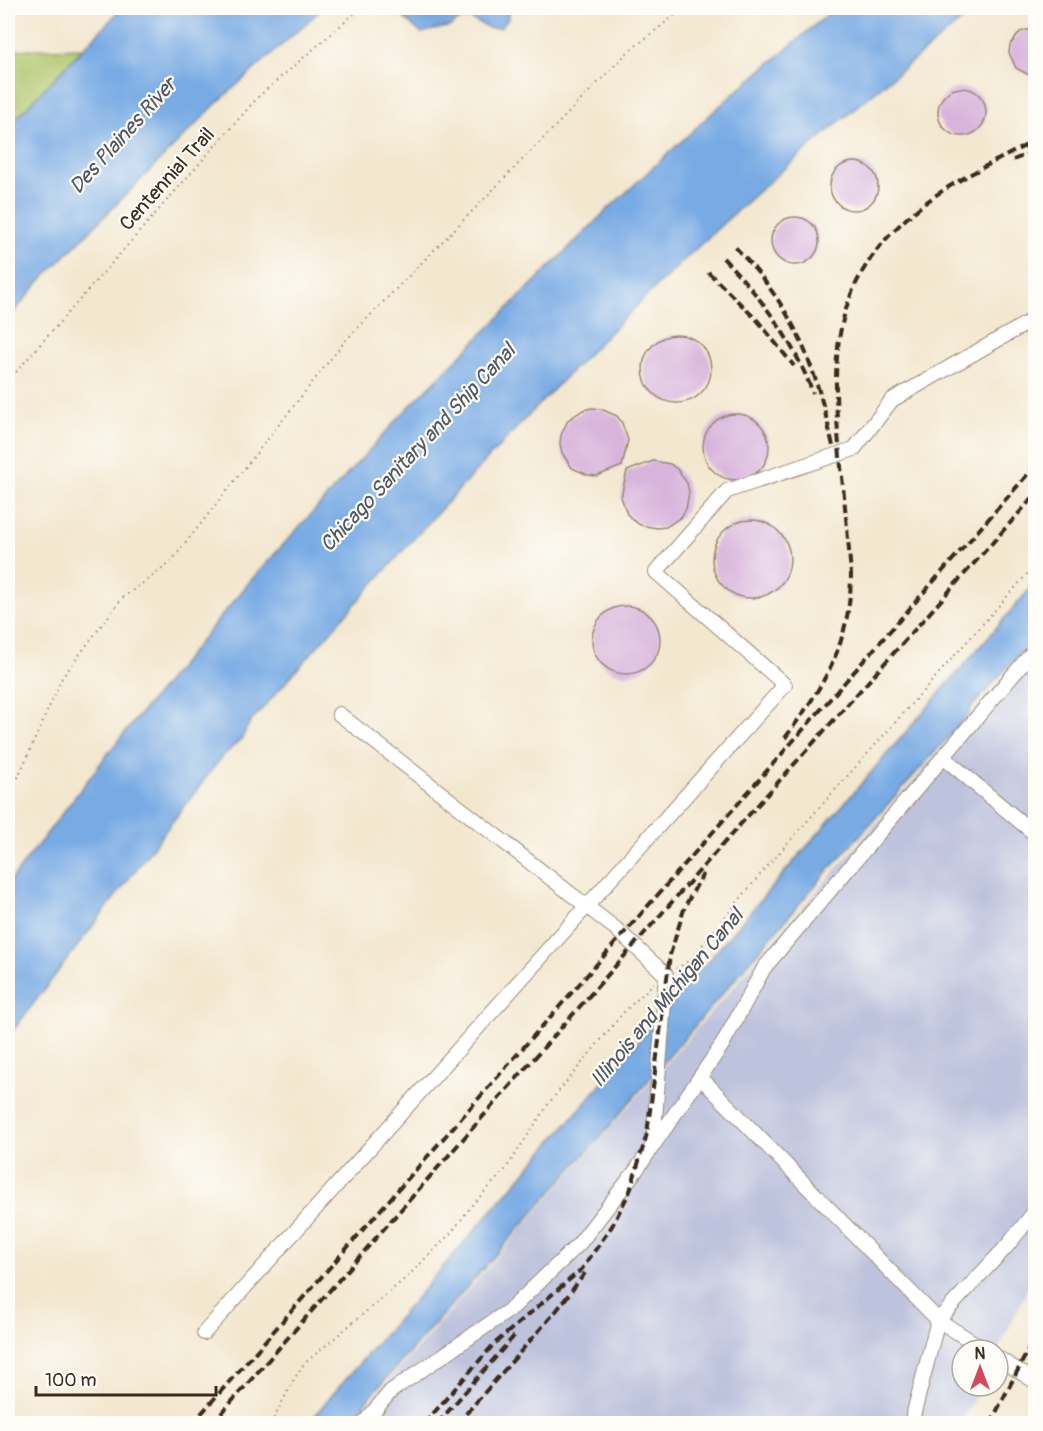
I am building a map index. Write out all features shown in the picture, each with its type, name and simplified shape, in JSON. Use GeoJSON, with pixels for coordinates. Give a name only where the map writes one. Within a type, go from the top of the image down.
{"type":"FeatureCollection","features":[{"type":"Feature","properties":{"kind":"lane"},"geometry":{"type":"LineString","coordinates":[[204,1333],[785,685],[656,572],[727,491],[854,449],[892,400],[1035,318]]}},
{"type":"Feature","properties":{"kind":"lane"},"geometry":{"type":"LineString","coordinates":[[363,1424],[391,1391],[511,1309],[579,1244],[653,1146],[722,1045],[764,968],[1035,648]]}},
{"type":"Feature","properties":{"kind":"lane"},"geometry":{"type":"LineString","coordinates":[[339,714],[616,929],[666,975],[653,1146]]}},
{"type":"Feature","properties":{"kind":"lane"},"geometry":{"type":"LineString","coordinates":[[943,757],[1035,835]]}},
{"type":"Feature","properties":{"kind":"lane"},"geometry":{"type":"LineString","coordinates":[[700,1077],[938,1320],[966,1338]]}},
{"type":"Feature","properties":{"kind":"lane"},"geometry":{"type":"LineString","coordinates":[[911,1424],[938,1320],[1035,1210]]}},
{"type":"Feature","properties":{"kind":"lane"},"geometry":{"type":"LineString","coordinates":[[1010,1366],[1035,1382]]}},
{"type":"Feature","properties":{"kind":"path","name":"Centennial Trail"},"geometry":{"type":"LineString","coordinates":[[8,381],[259,96],[361,8]]}},
{"type":"Feature","properties":{"kind":"path"},"geometry":{"type":"LineString","coordinates":[[8,800],[62,678],[122,598],[169,564],[345,341],[628,52],[684,8]]}},
{"type":"Feature","properties":{"kind":"path"},"geometry":{"type":"LineString","coordinates":[[271,1424],[295,1377],[305,1363],[408,1276],[452,1232],[505,1170],[549,1102],[639,996],[690,960],[763,871],[1035,564]]}},
{"type":"Feature","properties":{"kind":"shaded area"},"geometry":{"type":"Polygon","coordinates":[[[1035,642],[1035,1274],[1004,1338],[950,1338],[950,1398],[974,1398],[961,1423],[351,1424],[1035,642]]]}},
{"type":"Feature","properties":{"kind":"green space"},"geometry":{"type":"Polygon","coordinates":[[[83,48],[8,127],[8,50],[83,48]]]}},
{"type":"Feature","properties":{"kind":"water","name":"Des Plaines River"},"geometry":{"type":"Polygon","coordinates":[[[122,8],[323,8],[218,102],[41,280],[8,319],[8,127],[122,8]]]}},
{"type":"Feature","properties":{"kind":"water"},"geometry":{"type":"Polygon","coordinates":[[[399,8],[508,8],[508,19],[500,28],[489,28],[471,19],[461,19],[451,26],[421,33],[404,18],[399,8]]]}},
{"type":"Feature","properties":{"kind":"water","name":"Chicago Sanitary and Ship Canal"},"geometry":{"type":"Polygon","coordinates":[[[835,8],[977,8],[828,131],[741,207],[612,330],[488,458],[249,724],[242,738],[221,758],[8,1037],[8,884],[117,742],[252,579],[405,411],[607,210],[724,102],[835,8]]]}},
{"type":"Feature","properties":{"kind":"water","name":"Illinois and Michigan Canal"},"geometry":{"type":"Polygon","coordinates":[[[1035,583],[1035,636],[970,709],[970,713],[825,874],[605,1131],[347,1423],[307,1424],[1035,583]]]}},
{"type":"Feature","properties":{"kind":"building"},"geometry":{"type":"Polygon","coordinates":[[[1035,28],[1035,75],[1029,75],[1016,68],[1009,53],[1010,45],[1020,32],[1035,28]]]}},
{"type":"Feature","properties":{"kind":"building"},"geometry":{"type":"Polygon","coordinates":[[[962,88],[979,95],[986,112],[979,129],[962,136],[945,129],[938,112],[945,95],[962,88]]]}},
{"type":"Feature","properties":{"kind":"building"},"geometry":{"type":"Polygon","coordinates":[[[854,162],[871,169],[878,186],[871,203],[854,210],[837,203],[830,186],[837,169],[854,162]]]}},
{"type":"Feature","properties":{"kind":"building"},"geometry":{"type":"Polygon","coordinates":[[[795,217],[812,224],[819,241],[812,258],[795,265],[778,258],[771,241],[778,224],[795,217]]]}},
{"type":"Feature","properties":{"kind":"building"},"geometry":{"type":"Polygon","coordinates":[[[677,335],[690,338],[701,345],[708,356],[711,369],[708,382],[701,393],[690,400],[677,403],[664,400],[653,393],[646,382],[643,369],[646,356],[653,345],[664,338],[677,335]]]}},
{"type":"Feature","properties":{"kind":"building"},"geometry":{"type":"Polygon","coordinates":[[[592,408],[617,416],[628,440],[622,466],[597,476],[572,468],[562,453],[560,444],[561,435],[568,420],[583,410],[592,408]]]}},
{"type":"Feature","properties":{"kind":"building"},"geometry":{"type":"Polygon","coordinates":[[[730,414],[742,414],[754,419],[764,429],[769,447],[767,460],[754,475],[742,480],[730,480],[718,475],[708,465],[703,453],[703,441],[708,429],[718,419],[730,414]]]}},
{"type":"Feature","properties":{"kind":"building"},"geometry":{"type":"Polygon","coordinates":[[[653,461],[670,464],[677,469],[687,483],[689,492],[686,509],[681,517],[666,527],[640,525],[627,514],[621,497],[627,471],[653,461]]]}},
{"type":"Feature","properties":{"kind":"building"},"geometry":{"type":"Polygon","coordinates":[[[751,520],[766,523],[779,531],[787,544],[790,559],[787,574],[779,587],[766,595],[751,598],[736,595],[723,587],[715,574],[712,559],[715,544],[723,531],[736,523],[751,520]]]}},
{"type":"Feature","properties":{"kind":"building"},"geometry":{"type":"Polygon","coordinates":[[[626,606],[639,609],[650,616],[657,627],[660,640],[657,653],[650,664],[639,671],[626,674],[613,671],[602,664],[595,653],[592,640],[595,627],[602,616],[613,609],[626,606]]]}},
{"type":"Feature","properties":{"kind":"waterway"},"geometry":{"type":"LineString","coordinates":[[1033,1424],[1036,1418]]}},
{"type":"Feature","properties":{"kind":"railway"},"geometry":{"type":"LineString","coordinates":[[785,738],[812,699],[833,662],[846,622],[850,600],[851,575],[836,386],[837,354],[842,323],[851,294],[866,266],[886,239],[914,212],[957,182],[1036,140]]}},
{"type":"Feature","properties":{"kind":"railway"},"geometry":{"type":"LineString","coordinates":[[1013,160],[1036,151]]}},
{"type":"Feature","properties":{"kind":"railway"},"geometry":{"type":"LineString","coordinates":[[735,247],[773,293],[800,339],[818,388],[833,446]]}},
{"type":"Feature","properties":{"kind":"railway"},"geometry":{"type":"LineString","coordinates":[[723,258],[751,289],[775,321],[796,355],[813,393]]}},
{"type":"Feature","properties":{"kind":"railway"},"geometry":{"type":"LineString","coordinates":[[708,272],[758,321],[794,366]]}},
{"type":"Feature","properties":{"kind":"railway"},"geometry":{"type":"LineString","coordinates":[[192,1424],[1036,465]]}},
{"type":"Feature","properties":{"kind":"railway"},"geometry":{"type":"LineString","coordinates":[[212,1424],[738,827],[1036,494]]}},
{"type":"Feature","properties":{"kind":"railway"},"geometry":{"type":"LineString","coordinates":[[424,1424],[494,1344],[582,1269],[612,1226],[630,1191],[647,1134],[670,955],[685,906],[703,874]]}},
{"type":"Feature","properties":{"kind":"railway"},"geometry":{"type":"LineString","coordinates":[[457,1424],[557,1310],[585,1273]]}},
{"type":"Feature","properties":{"kind":"railway"},"geometry":{"type":"LineString","coordinates":[[437,1424],[515,1335]]}},
{"type":"Feature","properties":{"kind":"railway"},"geometry":{"type":"LineString","coordinates":[[990,1424],[1036,1335]]}}]}
